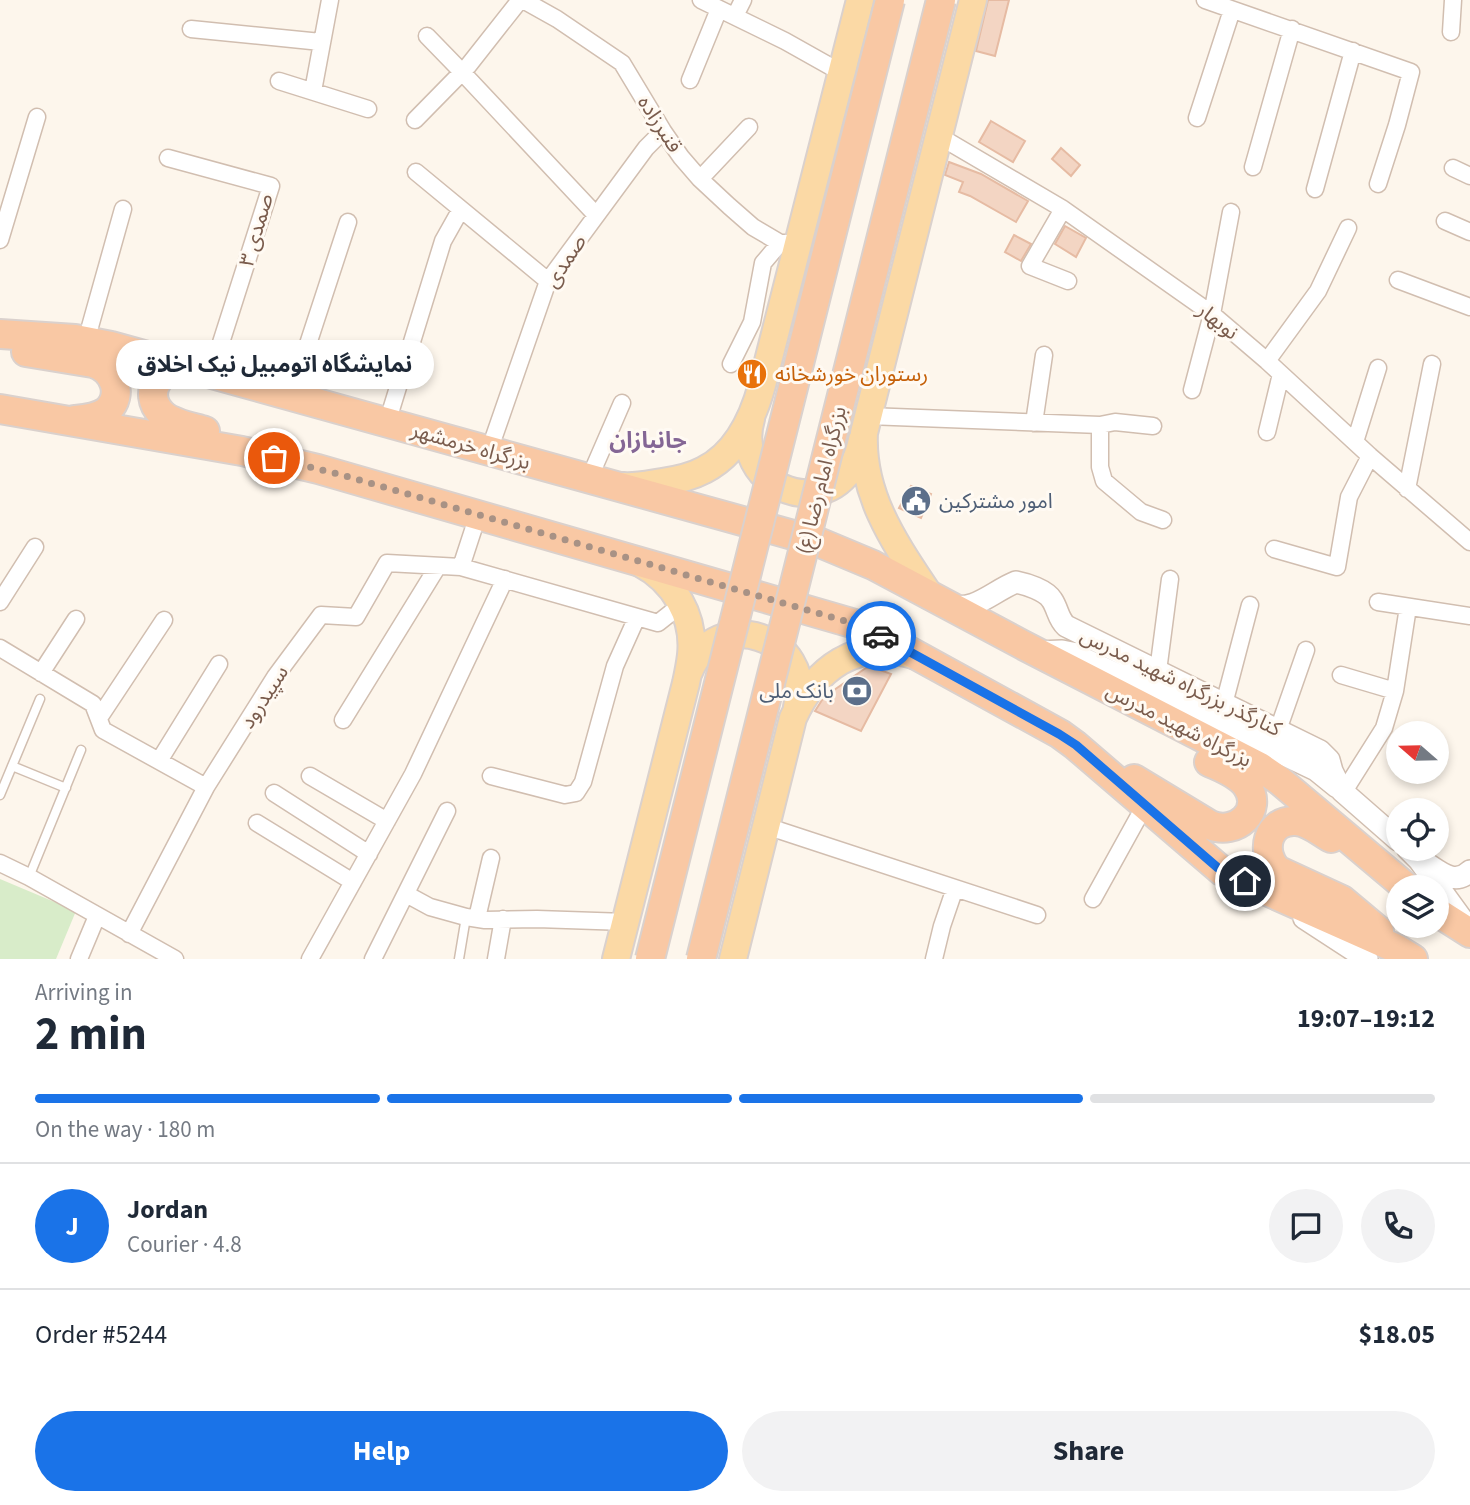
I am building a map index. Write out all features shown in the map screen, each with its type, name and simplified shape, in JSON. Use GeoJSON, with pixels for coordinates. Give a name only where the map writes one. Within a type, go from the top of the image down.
{"type":"FeatureCollection","features":[{"type":"Feature","properties":{"kind":"highway"},"geometry":{"type":"LineString","coordinates":[[650,959],[890,0]]}},
{"type":"Feature","properties":{"kind":"highway","name":"بزرگراه امام رضا (ع)"},"geometry":{"type":"LineString","coordinates":[[701,959],[941,0]]}},
{"type":"Feature","properties":{"kind":"highway","name":"بزرگراه خرمشهر"},"geometry":{"type":"LineString","coordinates":[[0,334],[86,341],[111,346],[818,542],[864,561],[938,600]]}},
{"type":"Feature","properties":{"kind":"highway"},"geometry":{"type":"LineString","coordinates":[[0,348],[93,363],[109,372],[116,390],[110,407],[103,414],[93,417],[65,420]]}},
{"type":"Feature","properties":{"kind":"highway"},"geometry":{"type":"LineString","coordinates":[[202,371],[174,368],[158,379],[155,402],[159,411],[166,417],[342,475],[853,623],[876,633],[1059,734],[1215,827],[1234,826],[1248,814],[1251,795],[1248,786],[1241,779],[1111,710],[1101,703],[1076,673]]}},
{"type":"Feature","properties":{"kind":"highway"},"geometry":{"type":"LineString","coordinates":[[0,409],[242,451],[342,475]]}},
{"type":"Feature","properties":{"kind":"highway","name":"بزرگراه شهید مدرس"},"geometry":{"type":"LineString","coordinates":[[938,600],[1265,770],[1391,875]]}},
{"type":"Feature","properties":{"kind":"highway"},"geometry":{"type":"LineString","coordinates":[[1059,734],[1076,745],[1218,868],[1410,957]]}},
{"type":"Feature","properties":{"kind":"highway"},"geometry":{"type":"LineString","coordinates":[[1386,936],[1347,903],[1277,870],[1268,854],[1268,840],[1276,828],[1284,823],[1303,822],[1388,875]]}},
{"type":"Feature","properties":{"kind":"highway"},"geometry":{"type":"LineString","coordinates":[[1449,919],[1470,932]]}},
{"type":"Feature","properties":{"kind":"highway"},"geometry":{"type":"LineString","coordinates":[[1388,938],[1410,957]]}},
{"type":"Feature","properties":{"kind":"main road"},"geometry":{"type":"LineString","coordinates":[[860,0],[842,73],[789,243],[762,386],[749,425],[748,439],[754,461],[768,480],[793,492],[817,492],[830,487],[848,473],[856,461],[866,422]]}},
{"type":"Feature","properties":{"kind":"main road","name":"بزرگراه امام رضا (ع)"},"geometry":{"type":"LineString","coordinates":[[938,600],[890,535],[880,515],[866,463],[863,440],[973,0]]}},
{"type":"Feature","properties":{"kind":"main road"},"geometry":{"type":"LineString","coordinates":[[600,482],[630,487],[684,478],[705,470],[730,449],[753,411]]}},
{"type":"Feature","properties":{"kind":"main road"},"geometry":{"type":"LineString","coordinates":[[628,558],[645,565],[660,576],[682,604],[691,638],[687,681]]}},
{"type":"Feature","properties":{"kind":"main road"},"geometry":{"type":"LineString","coordinates":[[616,959],[691,666],[713,642],[735,635],[758,637],[779,648],[793,666],[799,688],[733,959]]}},
{"type":"Feature","properties":{"kind":"main road"},"geometry":{"type":"LineString","coordinates":[[794,715],[808,689],[820,675],[850,656],[890,651],[912,655],[933,664]]}},
{"type":"Feature","properties":{"kind":"street"},"geometry":{"type":"LineString","coordinates":[[313,91],[330,0]]}},
{"type":"Feature","properties":{"kind":"street"},"geometry":{"type":"LineString","coordinates":[[415,120],[462,72],[522,0]]}},
{"type":"Feature","properties":{"kind":"street","name":"قنبرزاده"},"geometry":{"type":"LineString","coordinates":[[522,0],[622,63],[681,158],[700,179],[753,227],[789,243]]}},
{"type":"Feature","properties":{"kind":"street"},"geometry":{"type":"LineString","coordinates":[[701,0],[785,41],[842,73]]}},
{"type":"Feature","properties":{"kind":"street"},"geometry":{"type":"LineString","coordinates":[[735,16],[743,0]]}},
{"type":"Feature","properties":{"kind":"street"},"geometry":{"type":"LineString","coordinates":[[1205,0],[1411,72],[1378,184]]}},
{"type":"Feature","properties":{"kind":"street"},"geometry":{"type":"LineString","coordinates":[[1451,32],[1453,0]]}},
{"type":"Feature","properties":{"kind":"street"},"geometry":{"type":"LineString","coordinates":[[690,80],[719,9]]}},
{"type":"Feature","properties":{"kind":"street"},"geometry":{"type":"LineString","coordinates":[[1197,118],[1232,10]]}},
{"type":"Feature","properties":{"kind":"street"},"geometry":{"type":"LineString","coordinates":[[191,29],[321,42]]}},
{"type":"Feature","properties":{"kind":"street"},"geometry":{"type":"LineString","coordinates":[[1253,167],[1292,29]]}},
{"type":"Feature","properties":{"kind":"street"},"geometry":{"type":"LineString","coordinates":[[427,36],[596,215]]}},
{"type":"Feature","properties":{"kind":"street"},"geometry":{"type":"LineString","coordinates":[[1315,189],[1353,51]]}},
{"type":"Feature","properties":{"kind":"street"},"geometry":{"type":"LineString","coordinates":[[279,81],[368,109]]}},
{"type":"Feature","properties":{"kind":"street"},"geometry":{"type":"LineString","coordinates":[[0,240],[37,117]]}},
{"type":"Feature","properties":{"kind":"street"},"geometry":{"type":"LineString","coordinates":[[700,179],[749,127]]}},
{"type":"Feature","properties":{"kind":"street","name":"صمدی"},"geometry":{"type":"LineString","coordinates":[[489,451],[548,281],[646,148],[663,131]]}},
{"type":"Feature","properties":{"kind":"street","name":"نوبهار"},"geometry":{"type":"LineString","coordinates":[[938,139],[949,142],[1062,209],[1212,314],[1470,542]]}},
{"type":"Feature","properties":{"kind":"street","name":"صمدی ۳"},"geometry":{"type":"LineString","coordinates":[[168,158],[271,186],[202,371]]}},
{"type":"Feature","properties":{"kind":"street"},"geometry":{"type":"LineString","coordinates":[[1453,168],[1470,176]]}},
{"type":"Feature","properties":{"kind":"street"},"geometry":{"type":"LineString","coordinates":[[416,172],[548,281]]}},
{"type":"Feature","properties":{"kind":"street"},"geometry":{"type":"LineString","coordinates":[[86,341],[123,209]]}},
{"type":"Feature","properties":{"kind":"street"},"geometry":{"type":"LineString","coordinates":[[387,423],[443,241],[461,209]]}},
{"type":"Feature","properties":{"kind":"street"},"geometry":{"type":"LineString","coordinates":[[1062,209],[1030,265],[1068,281]]}},
{"type":"Feature","properties":{"kind":"street"},"geometry":{"type":"LineString","coordinates":[[1192,390],[1212,314],[1231,212]]}},
{"type":"Feature","properties":{"kind":"street"},"geometry":{"type":"LineString","coordinates":[[1445,220],[1470,232]]}},
{"type":"Feature","properties":{"kind":"street"},"geometry":{"type":"LineString","coordinates":[[291,396],[348,222]]}},
{"type":"Feature","properties":{"kind":"street"},"geometry":{"type":"LineString","coordinates":[[1267,361],[1318,291],[1348,228]]}},
{"type":"Feature","properties":{"kind":"street"},"geometry":{"type":"LineString","coordinates":[[731,364],[752,322],[763,263],[789,243]]}},
{"type":"Feature","properties":{"kind":"street"},"geometry":{"type":"LineString","coordinates":[[1398,280],[1470,307]]}},
{"type":"Feature","properties":{"kind":"street"},"geometry":{"type":"LineString","coordinates":[[1034,423],[1044,355]]}},
{"type":"Feature","properties":{"kind":"street"},"geometry":{"type":"LineString","coordinates":[[1407,489],[1432,364]]}},
{"type":"Feature","properties":{"kind":"street"},"geometry":{"type":"LineString","coordinates":[[1355,442],[1378,368]]}},
{"type":"Feature","properties":{"kind":"street"},"geometry":{"type":"LineString","coordinates":[[1267,432],[1281,374]]}},
{"type":"Feature","properties":{"kind":"street"},"geometry":{"type":"LineString","coordinates":[[600,482],[622,403]]}},
{"type":"Feature","properties":{"kind":"street"},"geometry":{"type":"LineString","coordinates":[[866,422],[1101,425],[1115,422],[1153,426]]}},
{"type":"Feature","properties":{"kind":"street"},"geometry":{"type":"LineString","coordinates":[[1101,425],[1100,467],[1104,481],[1141,512],[1163,520]]}},
{"type":"Feature","properties":{"kind":"street"},"geometry":{"type":"LineString","coordinates":[[1274,549],[1337,567],[1349,497],[1370,456]]}},
{"type":"Feature","properties":{"kind":"street"},"geometry":{"type":"LineString","coordinates":[[461,567],[478,515]]}},
{"type":"Feature","properties":{"kind":"street"},"geometry":{"type":"LineString","coordinates":[[0,602],[35,547]]}},
{"type":"Feature","properties":{"kind":"street","name":"سپیدرود"},"geometry":{"type":"LineString","coordinates":[[129,934],[206,787],[275,677],[321,615],[356,617],[387,563],[461,567],[637,617]]}},
{"type":"Feature","properties":{"kind":"street"},"geometry":{"type":"LineString","coordinates":[[343,720],[438,566]]}},
{"type":"Feature","properties":{"kind":"street"},"geometry":{"type":"LineString","coordinates":[[310,959],[413,774],[505,579]]}},
{"type":"Feature","properties":{"kind":"street"},"geometry":{"type":"LineString","coordinates":[[1158,671],[1170,579]]}},
{"type":"Feature","properties":{"kind":"street","name":"کنارگذر بزرگراه شهید مدرس"},"geometry":{"type":"LineString","coordinates":[[938,600],[960,608],[968,607],[1013,582],[1020,582],[1042,592],[1050,597],[1066,626],[1325,754],[1343,793],[1386,831]]}},
{"type":"Feature","properties":{"kind":"street"},"geometry":{"type":"LineString","coordinates":[[1378,602],[1470,616]]}},
{"type":"Feature","properties":{"kind":"street"},"geometry":{"type":"LineString","coordinates":[[491,776],[565,795],[576,793],[583,782],[615,666],[637,617],[658,623],[682,604]]}},
{"type":"Feature","properties":{"kind":"street"},"geometry":{"type":"LineString","coordinates":[[1224,704],[1250,605]]}},
{"type":"Feature","properties":{"kind":"street"},"geometry":{"type":"LineString","coordinates":[[1035,652],[1062,650],[1072,653],[1319,772],[1343,793],[1384,728],[1395,691],[1408,607]]}},
{"type":"Feature","properties":{"kind":"street"},"geometry":{"type":"LineString","coordinates":[[41,673],[76,619]]}},
{"type":"Feature","properties":{"kind":"street"},"geometry":{"type":"LineString","coordinates":[[99,718],[164,620]]}},
{"type":"Feature","properties":{"kind":"street"},"geometry":{"type":"LineString","coordinates":[[0,648],[93,704],[103,730],[206,787]]}},
{"type":"Feature","properties":{"kind":"street"},"geometry":{"type":"LineString","coordinates":[[1278,730],[1306,650]]}},
{"type":"Feature","properties":{"kind":"street"},"geometry":{"type":"LineString","coordinates":[[159,761],[219,664]]}},
{"type":"Feature","properties":{"kind":"street"},"geometry":{"type":"LineString","coordinates":[[1341,675],[1395,691]]}},
{"type":"Feature","properties":{"kind":"street"},"geometry":{"type":"LineString","coordinates":[[310,776],[387,821]]}},
{"type":"Feature","properties":{"kind":"street"},"geometry":{"type":"LineString","coordinates":[[274,793],[369,854]]}},
{"type":"Feature","properties":{"kind":"street"},"geometry":{"type":"LineString","coordinates":[[1093,898],[1145,805]]}},
{"type":"Feature","properties":{"kind":"street"},"geometry":{"type":"LineString","coordinates":[[373,959],[447,811]]}},
{"type":"Feature","properties":{"kind":"street"},"geometry":{"type":"LineString","coordinates":[[257,823],[353,882]]}},
{"type":"Feature","properties":{"kind":"street"},"geometry":{"type":"LineString","coordinates":[[766,826],[1037,915]]}},
{"type":"Feature","properties":{"kind":"street"},"geometry":{"type":"LineString","coordinates":[[472,918],[491,858]]}},
{"type":"Feature","properties":{"kind":"street","name":"کنارگذر بزرگراه شهید مدرس"},"geometry":{"type":"LineString","coordinates":[[1416,861],[1470,932]]}},
{"type":"Feature","properties":{"kind":"street"},"geometry":{"type":"LineString","coordinates":[[1424,861],[1447,877],[1463,877],[1470,872]]}},
{"type":"Feature","properties":{"kind":"street"},"geometry":{"type":"LineString","coordinates":[[0,863],[175,959]]}},
{"type":"Feature","properties":{"kind":"street"},"geometry":{"type":"LineString","coordinates":[[1250,883],[1367,959]]}},
{"type":"Feature","properties":{"kind":"street"},"geometry":{"type":"LineString","coordinates":[[934,959],[955,888]]}},
{"type":"Feature","properties":{"kind":"street"},"geometry":{"type":"LineString","coordinates":[[406,894],[430,907],[472,918],[626,922]]}},
{"type":"Feature","properties":{"kind":"street"},"geometry":{"type":"LineString","coordinates":[[79,959],[97,916]]}},
{"type":"Feature","properties":{"kind":"street"},"geometry":{"type":"LineString","coordinates":[[496,959],[503,919]]}},
{"type":"Feature","properties":{"kind":"lane"},"geometry":{"type":"LineString","coordinates":[[0,795],[40,699]]}},
{"type":"Feature","properties":{"kind":"lane"},"geometry":{"type":"LineString","coordinates":[[29,877],[81,750]]}},
{"type":"Feature","properties":{"kind":"lane"},"geometry":{"type":"LineString","coordinates":[[12,766],[66,788]]}},
{"type":"Feature","properties":{"kind":"lane"},"geometry":{"type":"LineString","coordinates":[[459,959],[472,918]]}},
{"type":"Feature","properties":{"kind":"green space"},"geometry":{"type":"Polygon","coordinates":[[[0,879],[76,911],[56,959],[0,959],[0,879]]]}},
{"type":"Feature","properties":{"kind":"building"},"geometry":{"type":"Polygon","coordinates":[[[988,0],[1009,0],[995,56],[976,51],[988,0]]]}},
{"type":"Feature","properties":{"kind":"building"},"geometry":{"type":"Polygon","coordinates":[[[991,121],[1025,141],[1013,162],[979,142],[991,121]]]}},
{"type":"Feature","properties":{"kind":"building"},"geometry":{"type":"Polygon","coordinates":[[[1061,148],[1080,165],[1071,176],[1052,159],[1061,148]]]}},
{"type":"Feature","properties":{"kind":"building"},"geometry":{"type":"Polygon","coordinates":[[[949,162],[981,174],[1028,201],[1016,222],[959,192],[963,182],[945,175],[949,162]]]}},
{"type":"Feature","properties":{"kind":"building"},"geometry":{"type":"Polygon","coordinates":[[[1065,226],[1086,238],[1076,257],[1055,244],[1065,226]]]}},
{"type":"Feature","properties":{"kind":"building"},"geometry":{"type":"Polygon","coordinates":[[[1014,235],[1031,244],[1021,261],[1005,252],[1014,235]]]}},
{"type":"Feature","properties":{"kind":"building","name":"امور مشترکین"},"geometry":{"type":"Polygon","coordinates":[[[911,486],[931,494],[921,518],[899,508],[911,486]]]}},
{"type":"Feature","properties":{"kind":"building","name":"بانک ملی"},"geometry":{"type":"Polygon","coordinates":[[[872,667],[891,674],[861,731],[815,711],[824,697],[866,668],[872,667]]]}},
{"type":"Feature","properties":{"kind":"way so far"},"geometry":{"type":"LineString","coordinates":[[274,458],[342,475],[845,621],[881,636]]}},
{"type":"Feature","properties":{"kind":"place","name":"رستوران خورشخانه"},"geometry":{"type":"Point","coordinates":[752,374]}},
{"type":"Feature","properties":{"kind":"place","name":"نمایشگاه اتومبیل نیک اخلاق"},"geometry":{"type":"Point","coordinates":[274,458]}},
{"type":"Feature","properties":{"kind":"place","name":"امور مشترکین"},"geometry":{"type":"Point","coordinates":[916,501]}},
{"type":"Feature","properties":{"kind":"place","name":"بانک ملی"},"geometry":{"type":"Point","coordinates":[857,691]}},
{"type":"Feature","properties":{"kind":"district","name":"جانبازان"},"geometry":{"type":"Point","coordinates":[648,440]}},
{"type":"Feature","properties":{"kind":"route"},"geometry":{"type":"LineString","coordinates":[[881,636],[1076,745],[1218,868],[1245,881]]}}]}
